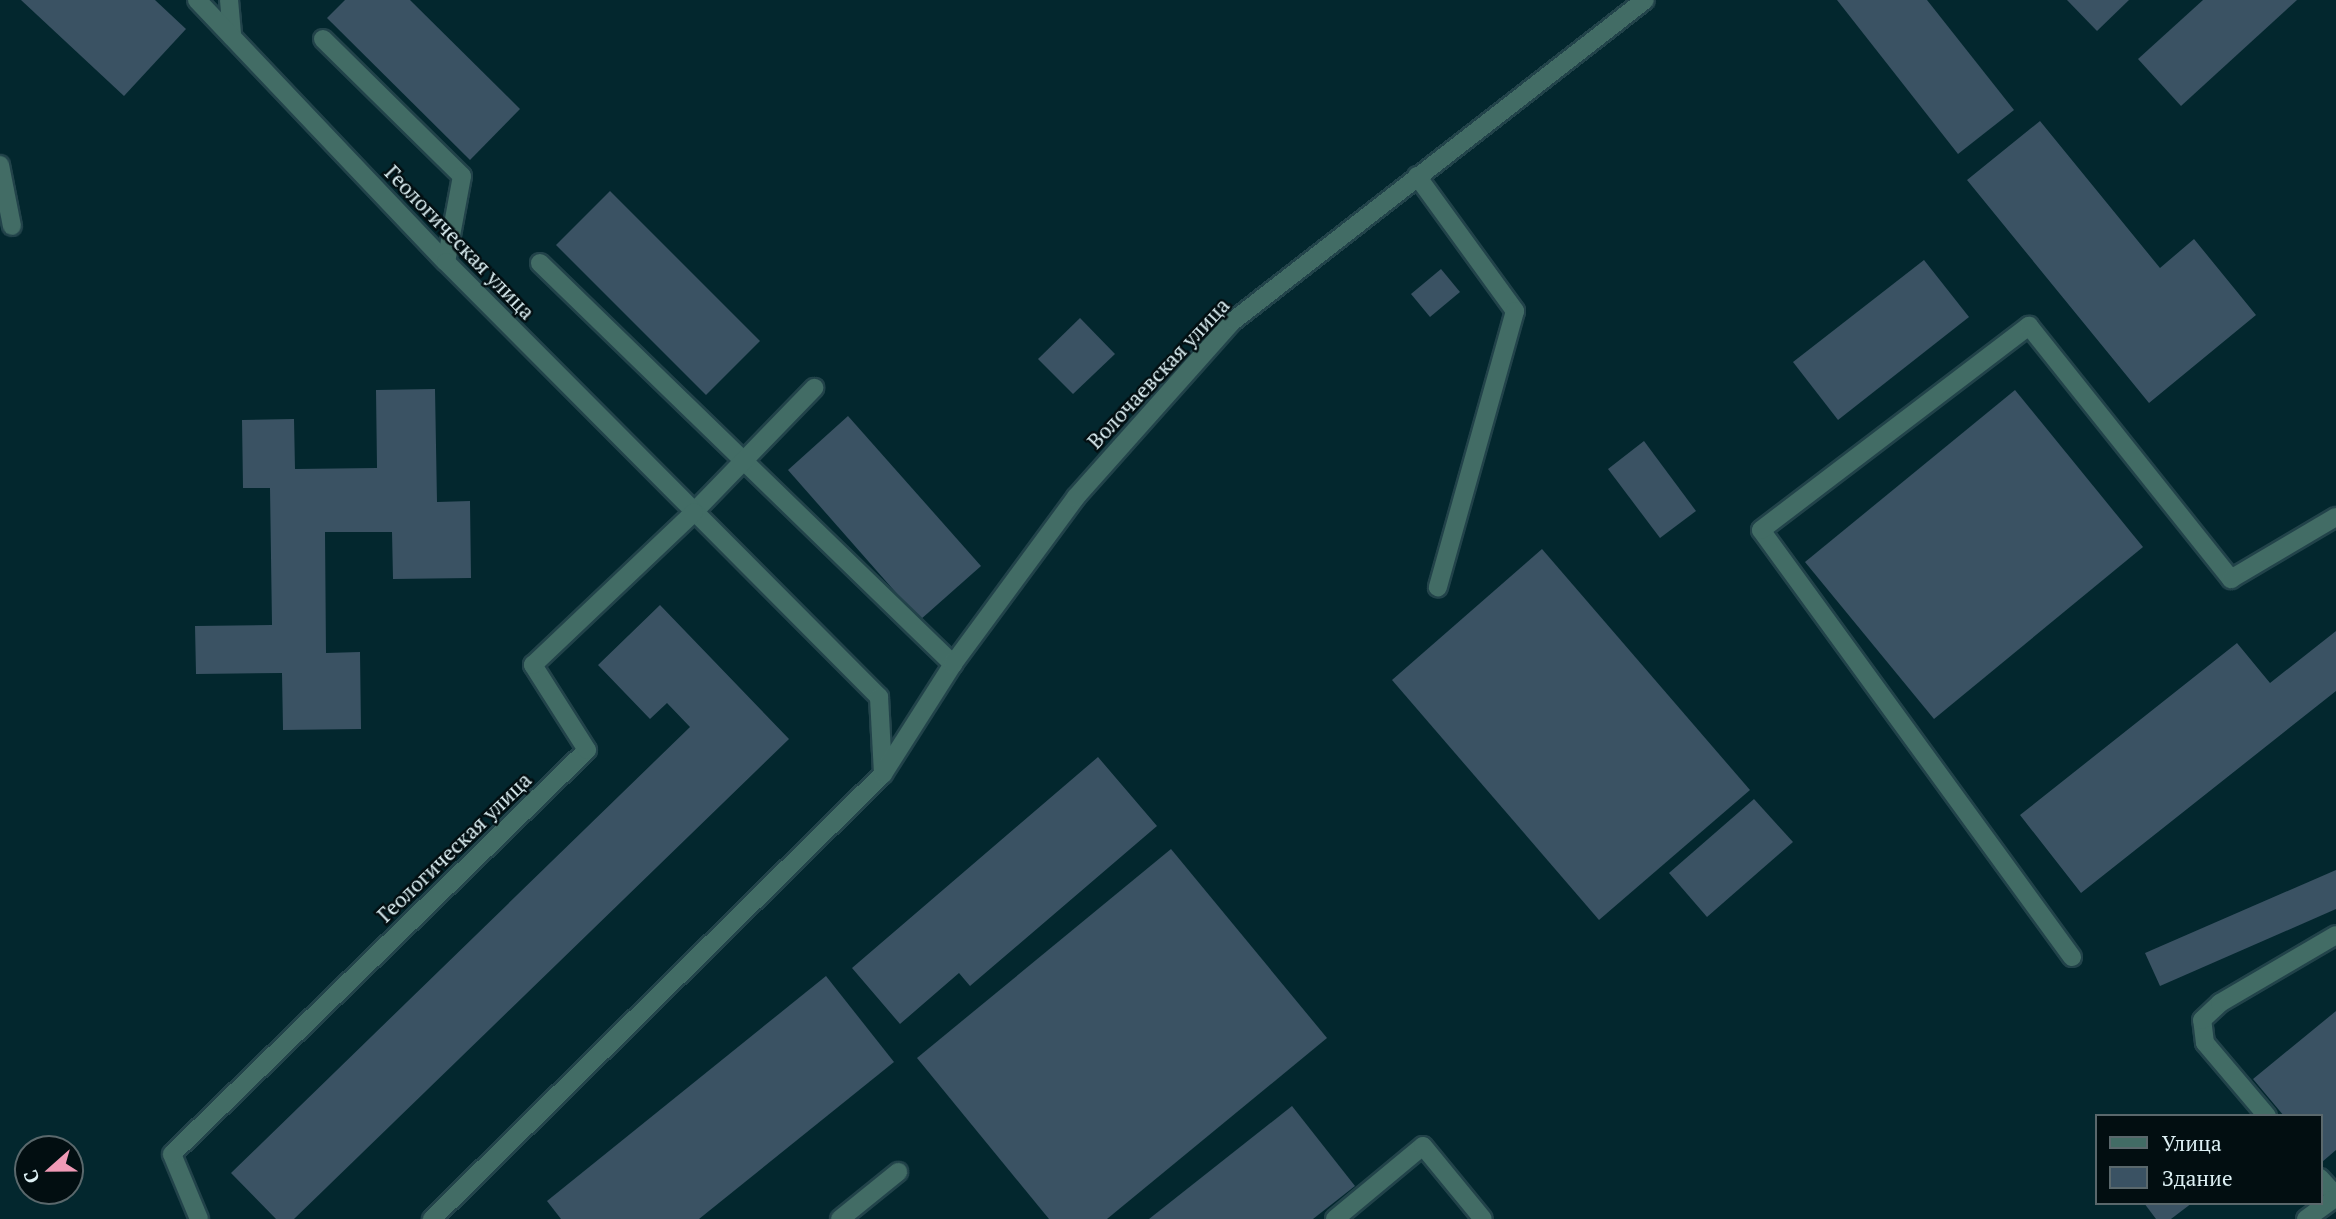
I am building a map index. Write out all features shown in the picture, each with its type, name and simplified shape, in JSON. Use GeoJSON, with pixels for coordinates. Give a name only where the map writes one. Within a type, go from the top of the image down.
{"type":"FeatureCollection","features":[{"type":"Feature","properties":{"kind":"street","name":"Геологическая улица"},"geometry":{"type":"LineString","coordinates":[[197,0],[446,262],[879,697],[883,774]]}},
{"type":"Feature","properties":{"kind":"street"},"geometry":{"type":"LineString","coordinates":[[229,0],[232,37]]}},
{"type":"Feature","properties":{"kind":"street","name":"Волочаевская улица"},"geometry":{"type":"LineString","coordinates":[[883,774],[953,664],[1076,497],[1233,321],[1645,0]]}},
{"type":"Feature","properties":{"kind":"street"},"geometry":{"type":"LineString","coordinates":[[323,40],[462,176],[446,262]]}},
{"type":"Feature","properties":{"kind":"street"},"geometry":{"type":"LineString","coordinates":[[0,165],[12,226]]}},
{"type":"Feature","properties":{"kind":"street"},"geometry":{"type":"LineString","coordinates":[[1417,176],[1515,311],[1438,587]]}},
{"type":"Feature","properties":{"kind":"street"},"geometry":{"type":"LineString","coordinates":[[540,263],[746,459],[953,664]]}},
{"type":"Feature","properties":{"kind":"street"},"geometry":{"type":"LineString","coordinates":[[2072,957],[1762,530],[2029,326],[2231,579],[2336,517]]}},
{"type":"Feature","properties":{"kind":"street"},"geometry":{"type":"LineString","coordinates":[[694,512],[814,388]]}},
{"type":"Feature","properties":{"kind":"street","name":"Геологическая улица"},"geometry":{"type":"LineString","coordinates":[[199,1219],[172,1154],[587,750],[533,664],[694,512]]}},
{"type":"Feature","properties":{"kind":"street"},"geometry":{"type":"LineString","coordinates":[[432,1219],[883,774]]}},
{"type":"Feature","properties":{"kind":"street"},"geometry":{"type":"LineString","coordinates":[[2265,1114],[2205,1043],[2202,1020],[2220,1003],[2336,934]]}},
{"type":"Feature","properties":{"kind":"street"},"geometry":{"type":"LineString","coordinates":[[1335,1219],[1423,1146],[1483,1219]]}},
{"type":"Feature","properties":{"kind":"street"},"geometry":{"type":"LineString","coordinates":[[840,1219],[898,1172]]}},
{"type":"Feature","properties":{"kind":"street"},"geometry":{"type":"LineString","coordinates":[[2306,1219],[2336,1197],[2322,1180]]}},
{"type":"Feature","properties":{"kind":"building"},"geometry":{"type":"Polygon","coordinates":[[[21,0],[155,0],[186,29],[124,96],[21,0]]]}},
{"type":"Feature","properties":{"kind":"building"},"geometry":{"type":"Polygon","coordinates":[[[345,0],[410,0],[520,109],[470,160],[327,18],[345,0]]]}},
{"type":"Feature","properties":{"kind":"building"},"geometry":{"type":"Polygon","coordinates":[[[1837,0],[1927,0],[2014,110],[1958,154],[1837,0]]]}},
{"type":"Feature","properties":{"kind":"building"},"geometry":{"type":"Polygon","coordinates":[[[2067,0],[2129,0],[2097,31],[2067,0]]]}},
{"type":"Feature","properties":{"kind":"building"},"geometry":{"type":"Polygon","coordinates":[[[2203,0],[2297,0],[2181,106],[2138,59],[2203,0]]]}},
{"type":"Feature","properties":{"kind":"building"},"geometry":{"type":"Polygon","coordinates":[[[2040,121],[2160,268],[2194,239],[2256,315],[2149,403],[1967,180],[2040,121]]]}},
{"type":"Feature","properties":{"kind":"building"},"geometry":{"type":"Polygon","coordinates":[[[610,191],[760,341],[706,395],[556,245],[610,191]]]}},
{"type":"Feature","properties":{"kind":"building"},"geometry":{"type":"Polygon","coordinates":[[[1924,260],[1969,317],[1838,420],[1793,362],[1924,260]]]}},
{"type":"Feature","properties":{"kind":"building"},"geometry":{"type":"Polygon","coordinates":[[[1441,269],[1460,292],[1430,317],[1411,294],[1441,269]]]}},
{"type":"Feature","properties":{"kind":"building"},"geometry":{"type":"Polygon","coordinates":[[[1080,318],[1115,354],[1073,394],[1038,359],[1080,318]]]}},
{"type":"Feature","properties":{"kind":"building"},"geometry":{"type":"Polygon","coordinates":[[[435,389],[437,502],[470,501],[471,578],[393,579],[392,532],[325,532],[326,653],[360,652],[361,729],[283,730],[282,673],[196,674],[195,626],[272,625],[270,488],[243,488],[242,420],[294,419],[295,469],[377,468],[376,390],[435,389]]]}},
{"type":"Feature","properties":{"kind":"building"},"geometry":{"type":"Polygon","coordinates":[[[2015,390],[2143,547],[1934,719],[1805,562],[2015,390]]]}},
{"type":"Feature","properties":{"kind":"building"},"geometry":{"type":"Polygon","coordinates":[[[848,416],[981,566],[920,620],[788,470],[848,416]]]}},
{"type":"Feature","properties":{"kind":"building"},"geometry":{"type":"Polygon","coordinates":[[[1644,441],[1696,511],[1660,538],[1608,469],[1644,441]]]}},
{"type":"Feature","properties":{"kind":"building"},"geometry":{"type":"Polygon","coordinates":[[[1542,549],[1750,790],[1599,920],[1392,680],[1542,549]]]}},
{"type":"Feature","properties":{"kind":"building"},"geometry":{"type":"Polygon","coordinates":[[[660,605],[789,739],[294,1219],[276,1219],[231,1173],[690,727],[667,703],[650,719],[598,665],[660,605]]]}},
{"type":"Feature","properties":{"kind":"building"},"geometry":{"type":"Polygon","coordinates":[[[2336,631],[2336,691],[2081,893],[2020,815],[2237,643],[2270,683],[2336,631]]]}},
{"type":"Feature","properties":{"kind":"building"},"geometry":{"type":"Polygon","coordinates":[[[1098,757],[1157,826],[970,986],[959,973],[900,1024],[852,968],[1098,757]]]}},
{"type":"Feature","properties":{"kind":"building"},"geometry":{"type":"Polygon","coordinates":[[[1754,799],[1793,842],[1707,917],[1669,873],[1754,799]]]}},
{"type":"Feature","properties":{"kind":"building"},"geometry":{"type":"Polygon","coordinates":[[[1171,849],[1327,1038],[1107,1219],[1049,1219],[917,1058],[1171,849]]]}},
{"type":"Feature","properties":{"kind":"building"},"geometry":{"type":"Polygon","coordinates":[[[2336,870],[2336,909],[2160,986],[2145,953],[2336,870]]]}},
{"type":"Feature","properties":{"kind":"building"},"geometry":{"type":"Polygon","coordinates":[[[826,976],[894,1062],[699,1219],[561,1219],[547,1201],[826,976]]]}},
{"type":"Feature","properties":{"kind":"building"},"geometry":{"type":"Polygon","coordinates":[[[2336,1011],[2336,1150],[2322,1162],[2322,1114],[2282,1114],[2253,1079],[2336,1011]]]}},
{"type":"Feature","properties":{"kind":"building"},"geometry":{"type":"Polygon","coordinates":[[[1292,1106],[1355,1186],[1313,1219],[1149,1219],[1292,1106]]]}},
{"type":"Feature","properties":{"kind":"building"},"geometry":{"type":"Polygon","coordinates":[[[2146,1205],[2189,1205],[2171,1219],[2156,1219],[2146,1205]]]}}]}
